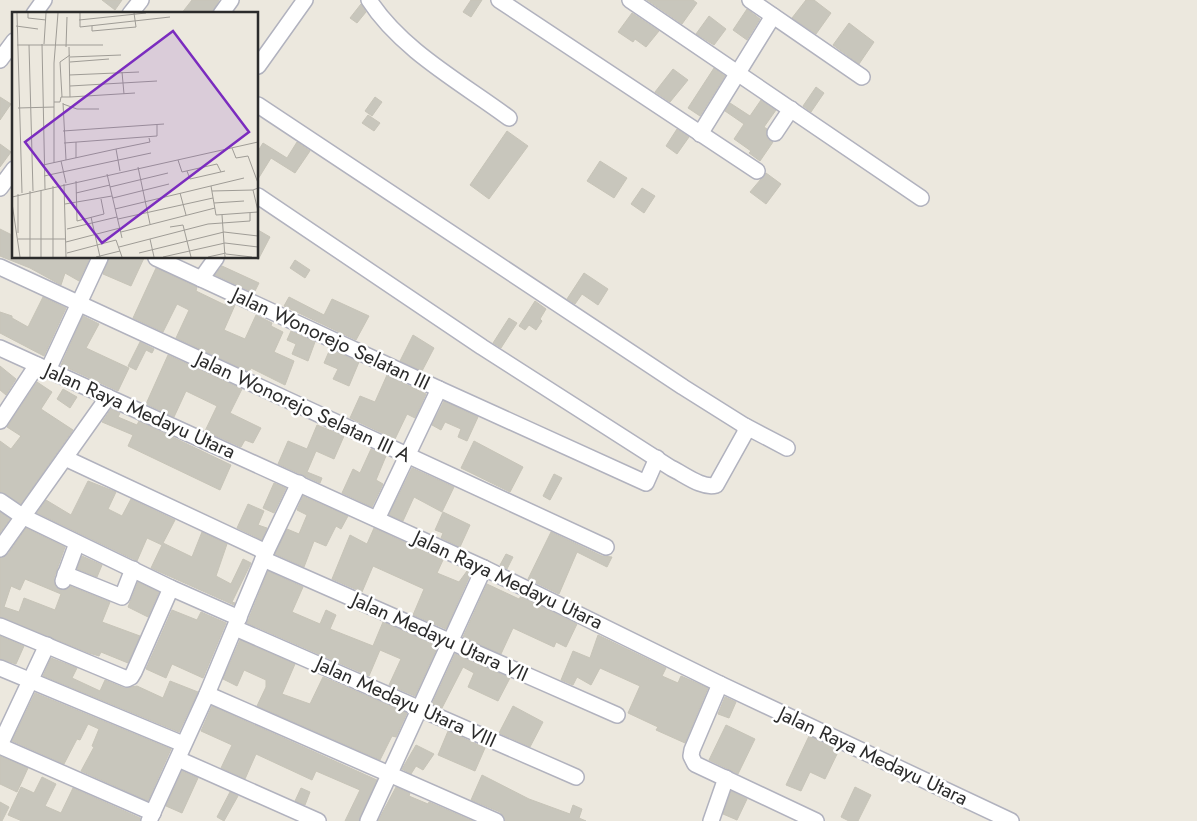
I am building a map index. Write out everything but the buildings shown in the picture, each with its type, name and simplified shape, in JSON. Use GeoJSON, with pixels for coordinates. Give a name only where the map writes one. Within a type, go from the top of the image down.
{"type":"FeatureCollection","features":[{"type":"Feature","properties":{"kind":"street"},"geometry":{"type":"LineString","coordinates":[[35,12],[44,0]]}},
{"type":"Feature","properties":{"kind":"street"},"geometry":{"type":"LineString","coordinates":[[132,12],[141,0]]}},
{"type":"Feature","properties":{"kind":"street"},"geometry":{"type":"LineString","coordinates":[[223,12],[232,0]]}},
{"type":"Feature","properties":{"kind":"street"},"geometry":{"type":"LineString","coordinates":[[259,65],[304,0]]}},
{"type":"Feature","properties":{"kind":"street"},"geometry":{"type":"LineString","coordinates":[[369,0],[380,17],[407,44],[509,118]]}},
{"type":"Feature","properties":{"kind":"street"},"geometry":{"type":"LineString","coordinates":[[499,0],[757,171]]}},
{"type":"Feature","properties":{"kind":"street"},"geometry":{"type":"LineString","coordinates":[[630,0],[739,72],[921,198]]}},
{"type":"Feature","properties":{"kind":"street"},"geometry":{"type":"LineString","coordinates":[[750,0],[862,77]]}},
{"type":"Feature","properties":{"kind":"street"},"geometry":{"type":"LineString","coordinates":[[700,134],[773,16]]}},
{"type":"Feature","properties":{"kind":"street"},"geometry":{"type":"LineString","coordinates":[[0,60],[12,44]]}},
{"type":"Feature","properties":{"kind":"street"},"geometry":{"type":"LineString","coordinates":[[259,106],[674,382],[745,426],[787,448]]}},
{"type":"Feature","properties":{"kind":"street"},"geometry":{"type":"LineString","coordinates":[[776,133],[791,109]]}},
{"type":"Feature","properties":{"kind":"street"},"geometry":{"type":"LineString","coordinates":[[12,172],[0,187],[12,192]]}},
{"type":"Feature","properties":{"kind":"street"},"geometry":{"type":"LineString","coordinates":[[259,198],[482,348],[656,458],[704,485],[710,487],[716,485],[745,433],[745,426]]}},
{"type":"Feature","properties":{"kind":"street"},"geometry":{"type":"LineString","coordinates":[[0,421],[43,367],[80,304],[100,259]]}},
{"type":"Feature","properties":{"kind":"street","name":"Jalan Wonorejo Selatan III"},"geometry":{"type":"LineString","coordinates":[[158,259],[439,389],[377,519]]}},
{"type":"Feature","properties":{"kind":"street"},"geometry":{"type":"LineString","coordinates":[[201,279],[215,259]]}},
{"type":"Feature","properties":{"kind":"street","name":"Jalan Wonorejo Selatan III A"},"geometry":{"type":"LineString","coordinates":[[0,267],[606,547]]}},
{"type":"Feature","properties":{"kind":"street","name":"Jalan Raya Medayu Utara"},"geometry":{"type":"LineString","coordinates":[[0,348],[484,568],[720,684],[1011,821]]}},
{"type":"Feature","properties":{"kind":"street"},"geometry":{"type":"LineString","coordinates":[[439,389],[646,483],[656,458]]}},
{"type":"Feature","properties":{"kind":"street"},"geometry":{"type":"LineString","coordinates":[[0,549],[108,397]]}},
{"type":"Feature","properties":{"kind":"street","name":"Jalan Medayu Utara VII"},"geometry":{"type":"LineString","coordinates":[[65,458],[449,642],[617,715]]}},
{"type":"Feature","properties":{"kind":"street"},"geometry":{"type":"LineString","coordinates":[[47,645],[0,746],[151,817],[178,759],[182,744],[207,694],[265,555],[299,483]]}},
{"type":"Feature","properties":{"kind":"street","name":"Jalan Medayu Utara VIII"},"geometry":{"type":"LineString","coordinates":[[0,501],[22,516],[133,569],[237,623],[576,777]]}},
{"type":"Feature","properties":{"kind":"street"},"geometry":{"type":"LineString","coordinates":[[77,543],[64,578],[122,597],[133,569]]}},
{"type":"Feature","properties":{"kind":"street"},"geometry":{"type":"LineString","coordinates":[[368,821],[484,568]]}},
{"type":"Feature","properties":{"kind":"street"},"geometry":{"type":"LineString","coordinates":[[0,626],[123,678],[131,677],[171,588]]}},
{"type":"Feature","properties":{"kind":"street"},"geometry":{"type":"LineString","coordinates":[[0,668],[182,744]]}},
{"type":"Feature","properties":{"kind":"street"},"geometry":{"type":"LineString","coordinates":[[720,684],[691,756],[695,764],[816,821]]}},
{"type":"Feature","properties":{"kind":"street"},"geometry":{"type":"LineString","coordinates":[[207,694],[496,821]]}},
{"type":"Feature","properties":{"kind":"street"},"geometry":{"type":"LineString","coordinates":[[178,759],[318,821]]}},
{"type":"Feature","properties":{"kind":"street"},"geometry":{"type":"LineString","coordinates":[[711,821],[726,778]]}}]}
